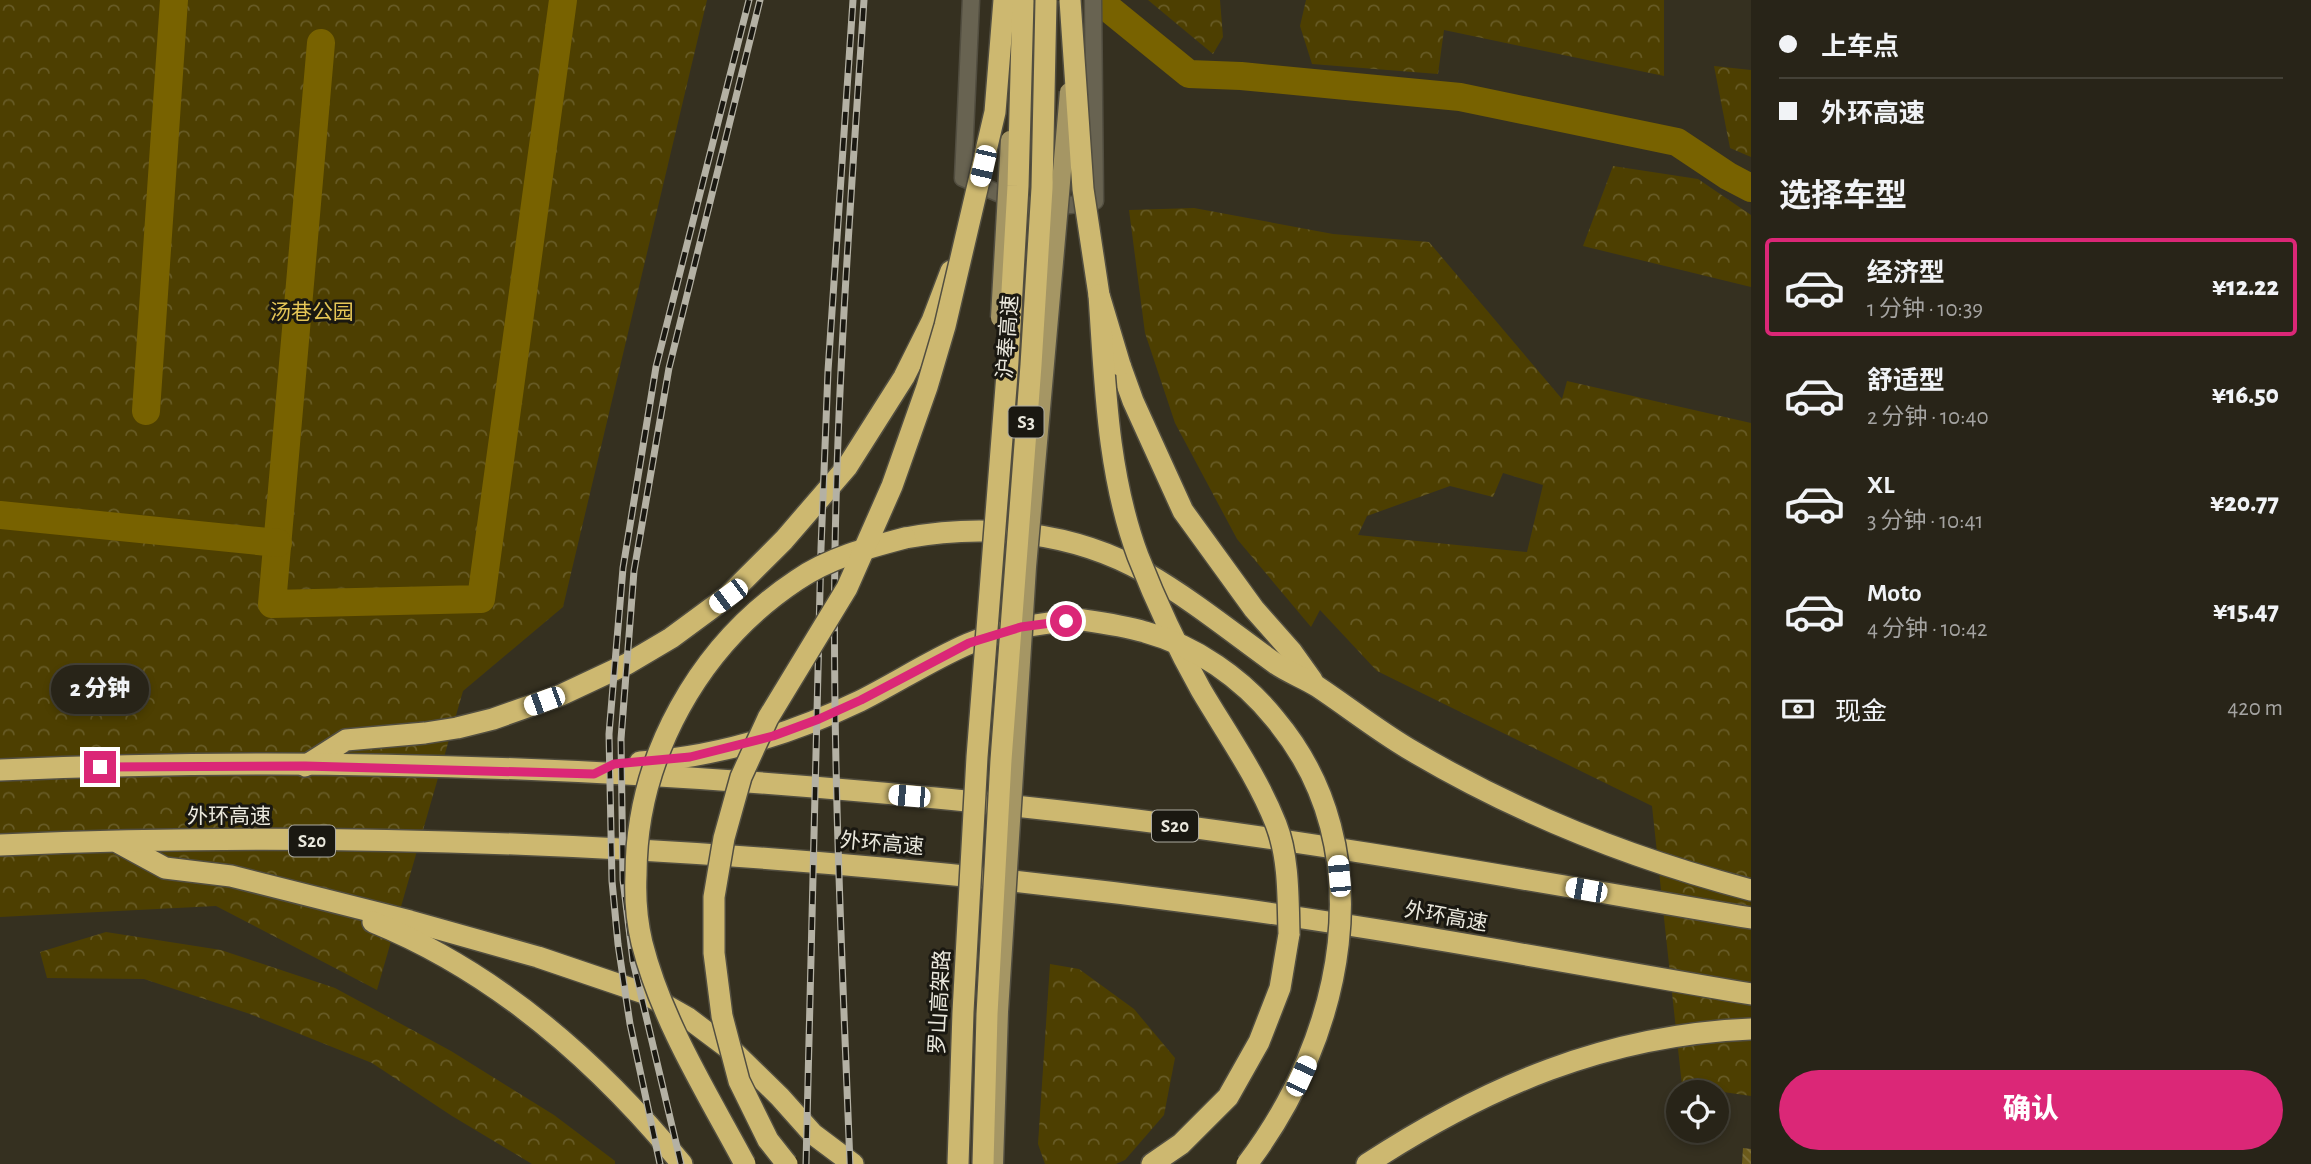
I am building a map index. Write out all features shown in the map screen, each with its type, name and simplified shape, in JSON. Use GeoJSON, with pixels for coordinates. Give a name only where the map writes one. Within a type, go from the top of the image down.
{"type":"FeatureCollection","features":[{"type":"Feature","properties":{"kind":"highway"},"geometry":{"type":"LineString","coordinates":[[787,1164],[768,1140],[740,1081],[722,1016],[714,953],[714,897],[724,838],[741,777],[768,718],[847,588],[892,486],[927,387],[945,326],[995,112],[1004,0]]}},
{"type":"Feature","properties":{"kind":"highway","name":"沪奉高速"},"geometry":{"type":"LineString","coordinates":[[972,843],[1009,347],[1018,186],[1023,0]]}},
{"type":"Feature","properties":{"kind":"highway","name":"沪奉高速"},"geometry":{"type":"LineString","coordinates":[[983,1164],[996,844],[1040,215],[1046,0]]}},
{"type":"Feature","properties":{"kind":"highway"},"geometry":{"type":"LineString","coordinates":[[1070,0],[1083,189],[1099,295],[1105,395],[1116,475],[1138,554],[1170,631],[1201,689],[1252,773],[1277,826],[1288,881],[1289,934],[1280,988],[1259,1042],[1228,1097],[1181,1144],[1152,1164]]}},
{"type":"Feature","properties":{"kind":"highway"},"geometry":{"type":"LineString","coordinates":[[305,766],[346,740],[425,733],[493,719],[561,695],[627,664],[671,638],[728,596],[784,540],[847,467],[904,377],[932,321],[971,219]]}},
{"type":"Feature","properties":{"kind":"highway"},"geometry":{"type":"LineString","coordinates":[[1099,295],[1133,401],[1183,511],[1254,609],[1292,652],[1315,685]]}},
{"type":"Feature","properties":{"kind":"highway"},"geometry":{"type":"LineString","coordinates":[[745,1164],[676,1033],[660,998],[642,942],[635,895],[636,847],[644,797],[661,744],[678,708],[706,666],[766,602],[831,561],[864,548],[905,538],[963,530],[1014,532],[1057,539],[1106,555],[1144,571],[1280,667],[1315,685],[1408,748],[1463,779],[1597,840],[1673,867],[1751,890]]}},
{"type":"Feature","properties":{"kind":"highway"},"geometry":{"type":"LineString","coordinates":[[594,774],[614,764],[690,757],[773,736],[861,700],[969,643],[1021,627],[1083,620],[1115,625],[1156,635],[1202,656],[1225,671],[1266,707],[1303,756],[1325,807],[1340,890],[1338,946],[1329,1001],[1312,1051],[1294,1090],[1278,1120],[1247,1164]]}},
{"type":"Feature","properties":{"kind":"highway","name":"S20"},"geometry":{"type":"LineString","coordinates":[[0,770],[305,766],[594,774],[828,789],[1097,816],[1351,850],[1751,918]]}},
{"type":"Feature","properties":{"kind":"highway","name":"外环高速"},"geometry":{"type":"LineString","coordinates":[[0,845],[289,840],[556,847],[720,856],[948,875],[1155,898],[1353,926],[1751,994]]}},
{"type":"Feature","properties":{"kind":"highway"},"geometry":{"type":"LineString","coordinates":[[118,842],[166,868],[231,876],[484,941],[593,974],[644,993],[688,1018],[736,1054],[813,1134],[853,1164]]}},
{"type":"Feature","properties":{"kind":"highway","name":"罗山高架路"},"geometry":{"type":"LineString","coordinates":[[958,1164],[972,843]]}},
{"type":"Feature","properties":{"kind":"highway"},"geometry":{"type":"LineString","coordinates":[[294,892],[404,936],[462,966],[495,989],[581,1057],[626,1100],[682,1164]]}},
{"type":"Feature","properties":{"kind":"highway"},"geometry":{"type":"LineString","coordinates":[[1367,1164],[1448,1114],[1494,1090],[1542,1071],[1593,1054],[1642,1042],[1751,1029]]}},
{"type":"Feature","properties":{"kind":"main road"},"geometry":{"type":"LineString","coordinates":[[949,1164],[964,836],[998,358],[1017,0]]}},
{"type":"Feature","properties":{"kind":"main road"},"geometry":{"type":"LineString","coordinates":[[993,1164],[1000,998],[1027,567],[1077,0]]}},
{"type":"Feature","properties":{"kind":"street"},"geometry":{"type":"LineString","coordinates":[[971,0],[963,177],[1026,205],[1071,205],[1095,201],[1093,0]]}},
{"type":"Feature","properties":{"kind":"green space","name":"汤巷公园"},"geometry":{"type":"Polygon","coordinates":[[[0,0],[707,0],[563,607],[463,691],[377,990],[216,906],[0,917],[0,0]]]}},
{"type":"Feature","properties":{"kind":"green space"},"geometry":{"type":"Polygon","coordinates":[[[1148,0],[1220,0],[1223,37],[1213,54],[1148,0]]]}},
{"type":"Feature","properties":{"kind":"green space"},"geometry":{"type":"Polygon","coordinates":[[[1306,0],[1664,0],[1664,76],[1444,30],[1438,74],[1312,64],[1300,26],[1306,0]]]}},
{"type":"Feature","properties":{"kind":"green space"},"geometry":{"type":"Polygon","coordinates":[[[1714,66],[1751,70],[1751,157],[1730,148],[1714,66]]]}},
{"type":"Feature","properties":{"kind":"green space"},"geometry":{"type":"Polygon","coordinates":[[[1613,166],[1698,179],[1751,215],[1751,287],[1583,246],[1613,166]]]}},
{"type":"Feature","properties":{"kind":"green space"},"geometry":{"type":"Polygon","coordinates":[[[1194,208],[1333,234],[1429,242],[1562,399],[1567,381],[1751,423],[1751,1096],[1729,1093],[1729,1080],[1681,1080],[1652,806],[1377,671],[1320,610],[1311,627],[1237,539],[1175,423],[1145,333],[1129,210],[1194,208]],[[1503,473],[1493,497],[1450,486],[1367,516],[1358,535],[1527,552],[1543,485],[1503,473]]]}},
{"type":"Feature","properties":{"kind":"green space"},"geometry":{"type":"Polygon","coordinates":[[[106,932],[221,950],[335,988],[451,1051],[554,1115],[615,1161],[615,1164],[532,1164],[452,1116],[372,1063],[250,1014],[144,979],[47,978],[40,952],[106,932]]]}},
{"type":"Feature","properties":{"kind":"green space"},"geometry":{"type":"Polygon","coordinates":[[[1050,964],[1079,969],[1134,1009],[1175,1058],[1164,1115],[1125,1160],[1116,1164],[1045,1164],[1038,1144],[1050,964]]]}},
{"type":"Feature","properties":{"kind":"building"},"geometry":{"type":"Polygon","coordinates":[[[1743,1148],[1751,1149],[1751,1164],[1742,1164],[1743,1148]]]}},
{"type":"Feature","properties":{"kind":"waterway"},"geometry":{"type":"LineString","coordinates":[[146,411],[174,0]]}},
{"type":"Feature","properties":{"kind":"waterway"},"geometry":{"type":"LineString","coordinates":[[321,43],[272,604],[481,599],[563,0]]}},
{"type":"Feature","properties":{"kind":"waterway"},"geometry":{"type":"LineString","coordinates":[[1098,0],[1189,74],[1241,76],[1460,97],[1677,142],[1751,188]]}},
{"type":"Feature","properties":{"kind":"waterway"},"geometry":{"type":"LineString","coordinates":[[0,515],[278,543]]}},
{"type":"Feature","properties":{"kind":"railway"},"geometry":{"type":"LineString","coordinates":[[660,1164],[630,1024],[618,944],[612,881],[609,734],[623,568],[656,367],[749,0]]}},
{"type":"Feature","properties":{"kind":"railway"},"geometry":{"type":"LineString","coordinates":[[681,1164],[633,961],[623,880],[621,739],[634,571],[669,368],[760,0]]}},
{"type":"Feature","properties":{"kind":"railway"},"geometry":{"type":"LineString","coordinates":[[806,1164],[828,371],[853,0]]}},
{"type":"Feature","properties":{"kind":"railway"},"geometry":{"type":"LineString","coordinates":[[850,1164],[836,780],[834,627],[842,343],[864,0]]}},
{"type":"Feature","properties":{"kind":"route"},"geometry":{"type":"LineString","coordinates":[[100,767],[305,766],[594,774],[614,764],[690,757],[773,736],[861,700],[969,643],[1021,627],[1066,621]]}}]}
